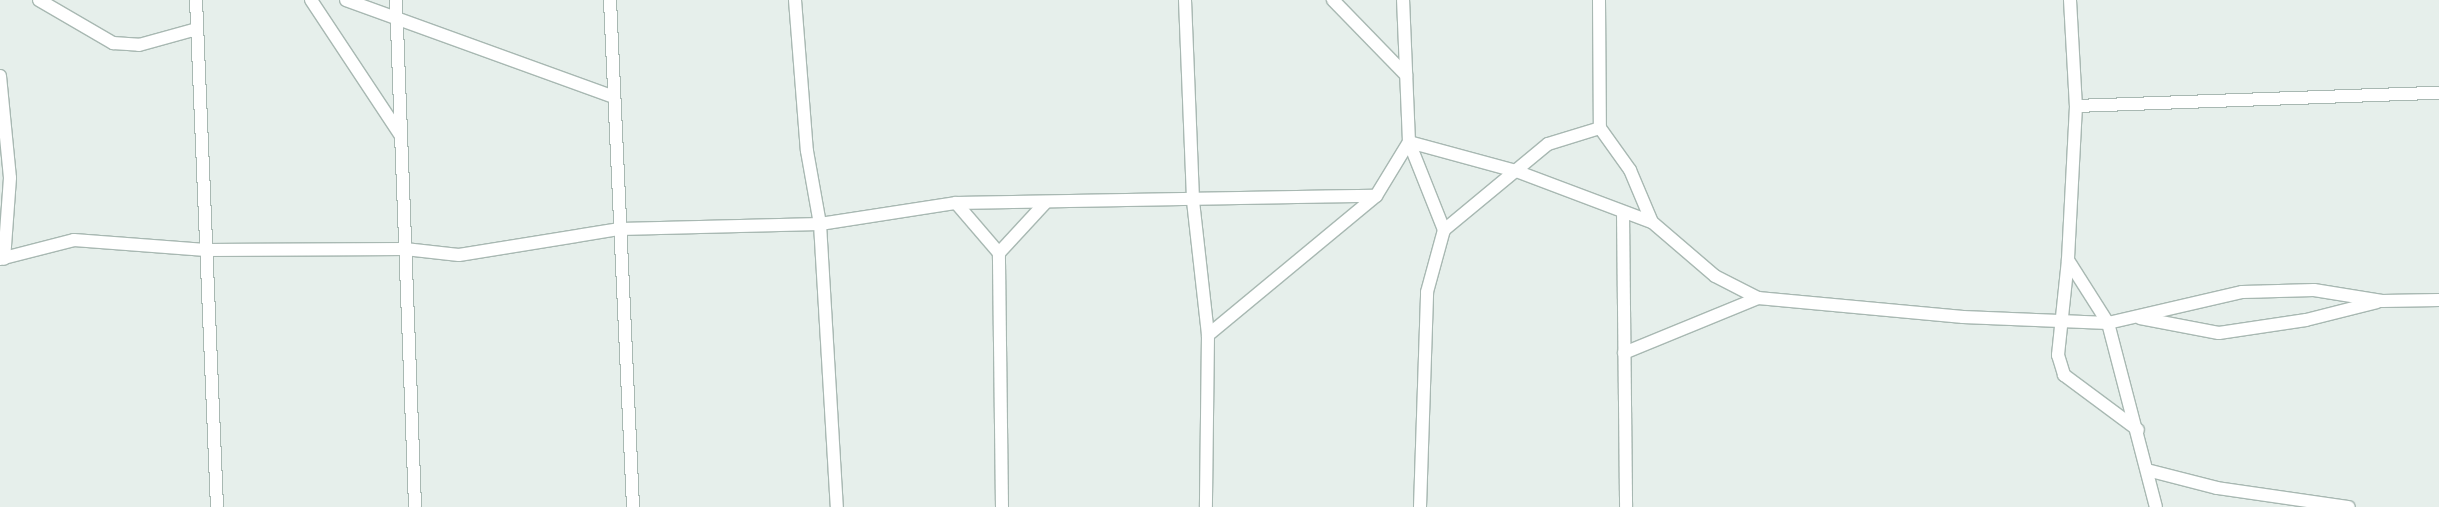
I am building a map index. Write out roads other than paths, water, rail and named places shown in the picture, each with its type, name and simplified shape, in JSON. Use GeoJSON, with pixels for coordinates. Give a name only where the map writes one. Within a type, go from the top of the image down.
{"type":"FeatureCollection","features":[{"type":"Feature","properties":{"kind":"street"},"geometry":{"type":"LineString","coordinates":[[39,0],[113,42],[139,45],[197,29]]}},
{"type":"Feature","properties":{"kind":"street"},"geometry":{"type":"LineString","coordinates":[[196,0],[217,507]]}},
{"type":"Feature","properties":{"kind":"street"},"geometry":{"type":"LineString","coordinates":[[311,0],[401,136]]}},
{"type":"Feature","properties":{"kind":"street"},"geometry":{"type":"LineString","coordinates":[[346,0],[614,97]]}},
{"type":"Feature","properties":{"kind":"street"},"geometry":{"type":"LineString","coordinates":[[396,0],[415,507]]}},
{"type":"Feature","properties":{"kind":"street"},"geometry":{"type":"LineString","coordinates":[[610,0],[633,507]]}},
{"type":"Feature","properties":{"kind":"street"},"geometry":{"type":"LineString","coordinates":[[795,0],[807,151],[820,224],[837,507]]}},
{"type":"Feature","properties":{"kind":"street"},"geometry":{"type":"LineString","coordinates":[[1185,0],[1193,201],[1208,335],[1206,507]]}},
{"type":"Feature","properties":{"kind":"street"},"geometry":{"type":"LineString","coordinates":[[1335,0],[1406,75]]}},
{"type":"Feature","properties":{"kind":"street"},"geometry":{"type":"LineString","coordinates":[[1404,0],[1409,142],[1444,230]]}},
{"type":"Feature","properties":{"kind":"street"},"geometry":{"type":"LineString","coordinates":[[1599,0],[1600,128],[1630,170],[1652,222]]}},
{"type":"Feature","properties":{"kind":"street"},"geometry":{"type":"LineString","coordinates":[[2070,0],[2076,106],[2068,260],[2058,355],[2064,375],[2138,430]]}},
{"type":"Feature","properties":{"kind":"street"},"geometry":{"type":"LineString","coordinates":[[0,76],[10,178],[2,259],[74,240],[206,250],[405,249],[459,255],[620,230],[820,224],[956,203],[1193,201],[1376,196]]}},
{"type":"Feature","properties":{"kind":"street"},"geometry":{"type":"LineString","coordinates":[[2076,106],[2439,93]]}},
{"type":"Feature","properties":{"kind":"street"},"geometry":{"type":"LineString","coordinates":[[1420,507],[1427,292],[1444,230],[1548,144],[1600,128]]}},
{"type":"Feature","properties":{"kind":"street"},"geometry":{"type":"LineString","coordinates":[[1208,335],[1376,196],[1409,142]]}},
{"type":"Feature","properties":{"kind":"street"},"geometry":{"type":"LineString","coordinates":[[1409,142],[1516,172],[1652,222],[1715,276],[1758,298],[1963,317],[2108,324],[2242,292],[2314,290],[2382,301],[2439,300]]}},
{"type":"Feature","properties":{"kind":"street"},"geometry":{"type":"LineString","coordinates":[[999,253],[1046,202]]}},
{"type":"Feature","properties":{"kind":"street"},"geometry":{"type":"LineString","coordinates":[[956,203],[999,253],[1002,507]]}},
{"type":"Feature","properties":{"kind":"street"},"geometry":{"type":"LineString","coordinates":[[1623,212],[1626,507]]}},
{"type":"Feature","properties":{"kind":"street"},"geometry":{"type":"LineString","coordinates":[[2068,260],[2108,324],[2138,430],[2156,507]]}},
{"type":"Feature","properties":{"kind":"street"},"geometry":{"type":"LineString","coordinates":[[1624,353],[1758,298]]}},
{"type":"Feature","properties":{"kind":"street"},"geometry":{"type":"LineString","coordinates":[[2136,317],[2219,333],[2306,320],[2382,301]]}},
{"type":"Feature","properties":{"kind":"street"},"geometry":{"type":"LineString","coordinates":[[2147,470],[2217,488],[2350,507]]}}]}
